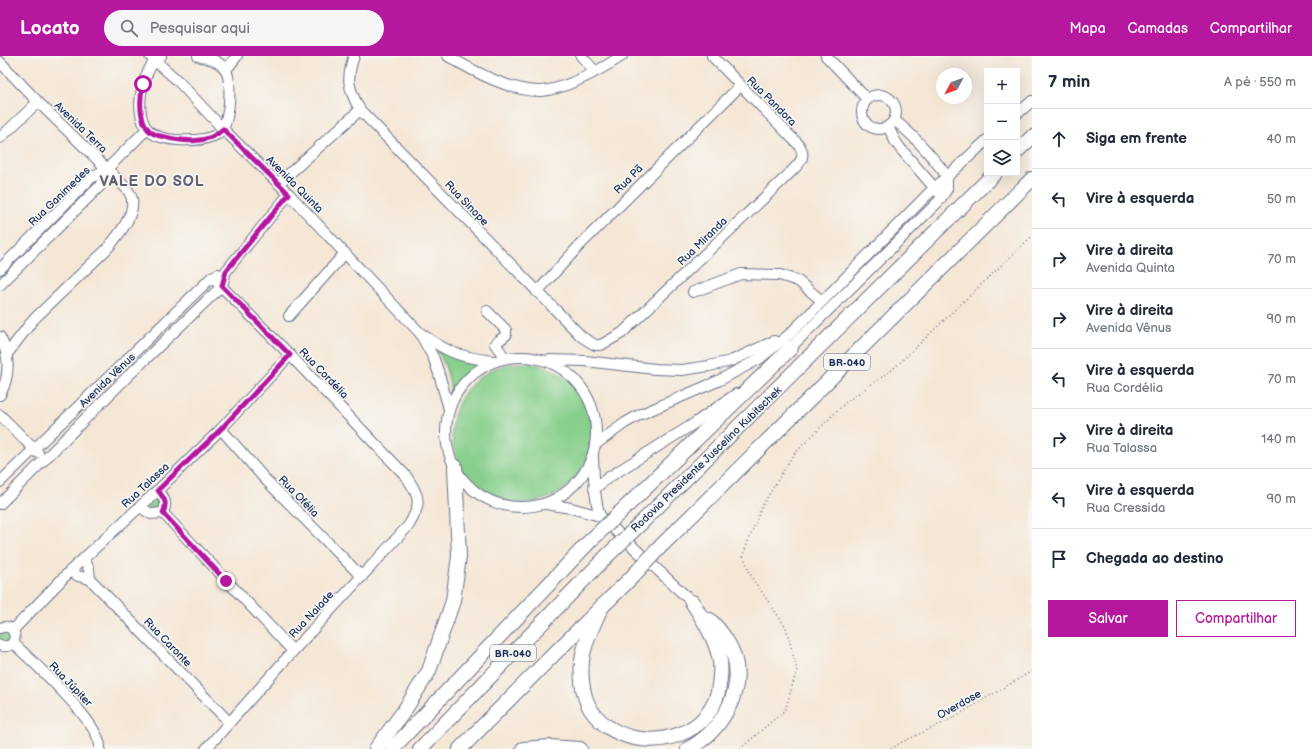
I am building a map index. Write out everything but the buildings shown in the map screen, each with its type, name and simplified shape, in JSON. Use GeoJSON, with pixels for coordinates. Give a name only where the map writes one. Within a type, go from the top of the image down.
{"type":"FeatureCollection","features":[{"type":"Feature","properties":{"kind":"highway"},"geometry":{"type":"LineString","coordinates":[[1020,148],[1032,136]]}},
{"type":"Feature","properties":{"kind":"highway","name":"Rodovia Presidente Juscelino Kubitschek"},"geometry":{"type":"LineString","coordinates":[[420,749],[606,557],[992,176]]}},
{"type":"Feature","properties":{"kind":"highway","name":"BR-040"},"geometry":{"type":"LineString","coordinates":[[460,749],[662,545],[1032,178]]}},
{"type":"Feature","properties":{"kind":"highway"},"geometry":{"type":"LineString","coordinates":[[392,749],[590,541],[791,348]]}},
{"type":"Feature","properties":{"kind":"highway"},"geometry":{"type":"LineString","coordinates":[[376,749],[404,711],[429,671],[453,601],[459,556],[455,467]]}},
{"type":"Feature","properties":{"kind":"highway"},"geometry":{"type":"LineString","coordinates":[[602,606],[587,639],[581,671],[582,686],[590,709],[598,719],[617,733],[636,739],[656,741],[678,737],[696,726],[707,716],[716,698],[720,676],[720,657],[712,636],[692,602]]}},
{"type":"Feature","properties":{"kind":"highway"},"geometry":{"type":"LineString","coordinates":[[688,749],[703,739],[722,719],[730,705],[737,675],[734,655],[723,635],[710,619],[692,602]]}},
{"type":"Feature","properties":{"kind":"highway"},"geometry":{"type":"LineString","coordinates":[[523,749],[539,747],[580,749]]}},
{"type":"Feature","properties":{"kind":"street"},"geometry":{"type":"LineString","coordinates":[[155,57],[146,76],[141,93],[140,106],[142,118],[147,129],[154,135],[183,141],[209,138],[219,134],[227,119],[229,80],[226,70],[218,62],[198,56]]}},
{"type":"Feature","properties":{"kind":"street"},"geometry":{"type":"LineString","coordinates":[[226,70],[237,56]]}},
{"type":"Feature","properties":{"kind":"street","name":"Rua Sinope"},"geometry":{"type":"LineString","coordinates":[[354,56],[349,70],[348,83],[360,110],[582,337],[595,345],[602,345]]}},
{"type":"Feature","properties":{"kind":"street"},"geometry":{"type":"LineString","coordinates":[[448,56],[481,74],[508,85],[528,90],[540,91],[550,90],[576,81],[622,56]]}},
{"type":"Feature","properties":{"kind":"street"},"geometry":{"type":"LineString","coordinates":[[581,56],[595,71]]}},
{"type":"Feature","properties":{"kind":"street","name":"Rua Pandora"},"geometry":{"type":"LineString","coordinates":[[712,56],[799,145]]}},
{"type":"Feature","properties":{"kind":"street"},"geometry":{"type":"LineString","coordinates":[[826,56],[867,99]]}},
{"type":"Feature","properties":{"kind":"street","name":"Avenida Quinta"},"geometry":{"type":"LineString","coordinates":[[155,57],[223,129],[289,194],[419,332],[442,348],[466,358],[493,361]]}},
{"type":"Feature","properties":{"kind":"street","name":"Avenida Terra"},"geometry":{"type":"LineString","coordinates":[[0,62],[38,102],[107,169],[147,129]]}},
{"type":"Feature","properties":{"kind":"street","name":"Rua Pã"},"geometry":{"type":"LineString","coordinates":[[537,292],[594,230],[740,86]]}},
{"type":"Feature","properties":{"kind":"street"},"geometry":{"type":"LineString","coordinates":[[594,489],[609,477],[695,423],[736,394],[791,348],[942,197],[947,189],[947,176],[929,153],[903,126],[891,123],[883,128],[873,127],[865,121],[862,107],[867,99],[877,95],[891,101],[895,110],[891,123],[895,141],[942,197]]}},
{"type":"Feature","properties":{"kind":"street"},"geometry":{"type":"LineString","coordinates":[[1020,111],[1032,101]]}},
{"type":"Feature","properties":{"kind":"street"},"geometry":{"type":"LineString","coordinates":[[0,138],[38,102]]}},
{"type":"Feature","properties":{"kind":"street"},"geometry":{"type":"LineString","coordinates":[[279,184],[360,110]]}},
{"type":"Feature","properties":{"kind":"street"},"geometry":{"type":"LineString","coordinates":[[544,504],[559,497],[572,488],[583,475],[591,460],[594,449],[625,423],[639,415],[741,370],[759,359],[790,334],[934,188],[984,143]]}},
{"type":"Feature","properties":{"kind":"street","name":"Rua Miranda"},"geometry":{"type":"LineString","coordinates":[[602,345],[622,333],[788,175],[803,157],[803,152],[799,145]]}},
{"type":"Feature","properties":{"kind":"street"},"geometry":{"type":"LineString","coordinates":[[7,354],[33,320],[106,250],[116,238],[129,216],[133,205],[130,193],[107,169]]}},
{"type":"Feature","properties":{"kind":"street","name":"Rua Ganimedes"},"geometry":{"type":"LineString","coordinates":[[0,269],[92,177],[107,169]]}},
{"type":"Feature","properties":{"kind":"street","name":"Rua Ganimedes"},"geometry":{"type":"LineString","coordinates":[[0,285],[100,186],[107,169]]}},
{"type":"Feature","properties":{"kind":"street","name":"Avenida Vênus"},"geometry":{"type":"LineString","coordinates":[[0,504],[44,459],[222,286],[226,271],[289,194]]}},
{"type":"Feature","properties":{"kind":"street"},"geometry":{"type":"LineString","coordinates":[[289,316],[345,253]]}},
{"type":"Feature","properties":{"kind":"street","name":"Avenida Vênus"},"geometry":{"type":"LineString","coordinates":[[0,482],[212,277],[226,271]]}},
{"type":"Feature","properties":{"kind":"street"},"geometry":{"type":"LineString","coordinates":[[693,292],[741,274],[780,275],[798,281],[822,301]]}},
{"type":"Feature","properties":{"kind":"street","name":"Rua Cordélia"},"geometry":{"type":"LineString","coordinates":[[212,277],[290,355],[406,476],[415,489]]}},
{"type":"Feature","properties":{"kind":"street"},"geometry":{"type":"LineString","coordinates":[[488,311],[506,330],[506,335],[495,344],[505,358]]}},
{"type":"Feature","properties":{"kind":"street","name":"Avenida Quinta"},"geometry":{"type":"LineString","coordinates":[[419,332],[434,359],[449,409]]}},
{"type":"Feature","properties":{"kind":"street"},"geometry":{"type":"LineString","coordinates":[[692,602],[600,516],[571,508],[544,504],[523,507],[502,505],[483,497],[467,484],[455,467],[448,448],[446,429],[449,409],[458,389],[473,373],[493,361],[505,358],[518,356],[545,360],[585,361],[656,369],[682,370],[731,361],[790,334]]}},
{"type":"Feature","properties":{"kind":"street"},"geometry":{"type":"LineString","coordinates":[[0,337],[7,354],[8,365],[7,376],[0,395]]}},
{"type":"Feature","properties":{"kind":"street","name":"Rua Talassa"},"geometry":{"type":"LineString","coordinates":[[13,630],[70,571],[140,507],[221,429],[290,355]]}},
{"type":"Feature","properties":{"kind":"street"},"geometry":{"type":"LineString","coordinates":[[545,360],[564,370],[580,384],[591,402],[596,423],[594,449],[594,489],[600,516]]}},
{"type":"Feature","properties":{"kind":"street"},"geometry":{"type":"LineString","coordinates":[[0,415],[44,459]]}},
{"type":"Feature","properties":{"kind":"street","name":"Rua Ofélia"},"geometry":{"type":"LineString","coordinates":[[221,429],[264,478],[362,577]]}},
{"type":"Feature","properties":{"kind":"street","name":"Rua Naiade"},"geometry":{"type":"LineString","coordinates":[[206,749],[293,651],[409,525],[416,513],[419,501],[415,489]]}},
{"type":"Feature","properties":{"kind":"street"},"geometry":{"type":"LineString","coordinates":[[158,490],[166,503],[163,513]]}},
{"type":"Feature","properties":{"kind":"street"},"geometry":{"type":"LineString","coordinates":[[140,507],[151,514],[163,513]]}},
{"type":"Feature","properties":{"kind":"street"},"geometry":{"type":"LineString","coordinates":[[163,513],[293,651]]}},
{"type":"Feature","properties":{"kind":"street","name":"Rua Caronte"},"geometry":{"type":"LineString","coordinates":[[84,559],[89,568],[90,579]]}},
{"type":"Feature","properties":{"kind":"street","name":"Rua Caronte"},"geometry":{"type":"LineString","coordinates":[[70,571],[78,576],[90,579],[229,722]]}},
{"type":"Feature","properties":{"kind":"street"},"geometry":{"type":"LineString","coordinates":[[0,628],[8,627],[13,630],[15,636],[13,643],[8,646],[0,645]]}},
{"type":"Feature","properties":{"kind":"street","name":"Rua Júpiter"},"geometry":{"type":"LineString","coordinates":[[13,643],[84,715],[98,736],[100,749]]}},
{"type":"Feature","properties":{"kind":"path"},"geometry":{"type":"LineString","coordinates":[[740,749],[785,710],[797,670],[786,626],[752,578],[743,555],[762,506],[792,455],[846,402],[892,370],[1032,236]]}},
{"type":"Feature","properties":{"kind":"path","name":"Overdose"},"geometry":{"type":"LineString","coordinates":[[891,749],[902,742],[951,719],[1032,671]]}},
{"type":"Feature","properties":{"kind":"green space"},"geometry":{"type":"Polygon","coordinates":[[[437,350],[464,363],[482,364],[471,370],[460,379],[451,395],[447,372],[437,350]]]}},
{"type":"Feature","properties":{"kind":"green space"},"geometry":{"type":"Polygon","coordinates":[[[529,363],[549,368],[561,374],[572,383],[581,394],[587,406],[591,419],[591,447],[587,460],[581,472],[572,483],[561,492],[549,498],[536,502],[515,503],[495,498],[483,492],[472,483],[463,472],[453,447],[452,426],[457,406],[463,394],[472,383],[483,374],[508,364],[529,363]]]}},
{"type":"Feature","properties":{"kind":"green space"},"geometry":{"type":"Polygon","coordinates":[[[152,496],[162,498],[160,511],[147,508],[147,502],[152,496]]]}},
{"type":"Feature","properties":{"kind":"green space"},"geometry":{"type":"Polygon","coordinates":[[[4,628],[14,640],[0,644],[0,629],[4,628]]]}},
{"type":"Feature","properties":{"kind":"district","name":"VALE DO SOL"},"geometry":{"type":"Point","coordinates":[152,181]}},
{"type":"Feature","properties":{"kind":"route"},"geometry":{"type":"LineString","coordinates":[[143,84],[140,106],[142,118],[147,129],[154,135],[183,141],[198,140],[219,134],[223,129],[289,194],[226,271],[222,286],[290,355],[221,429],[158,490],[166,503],[163,513],[226,581]]}}]}
